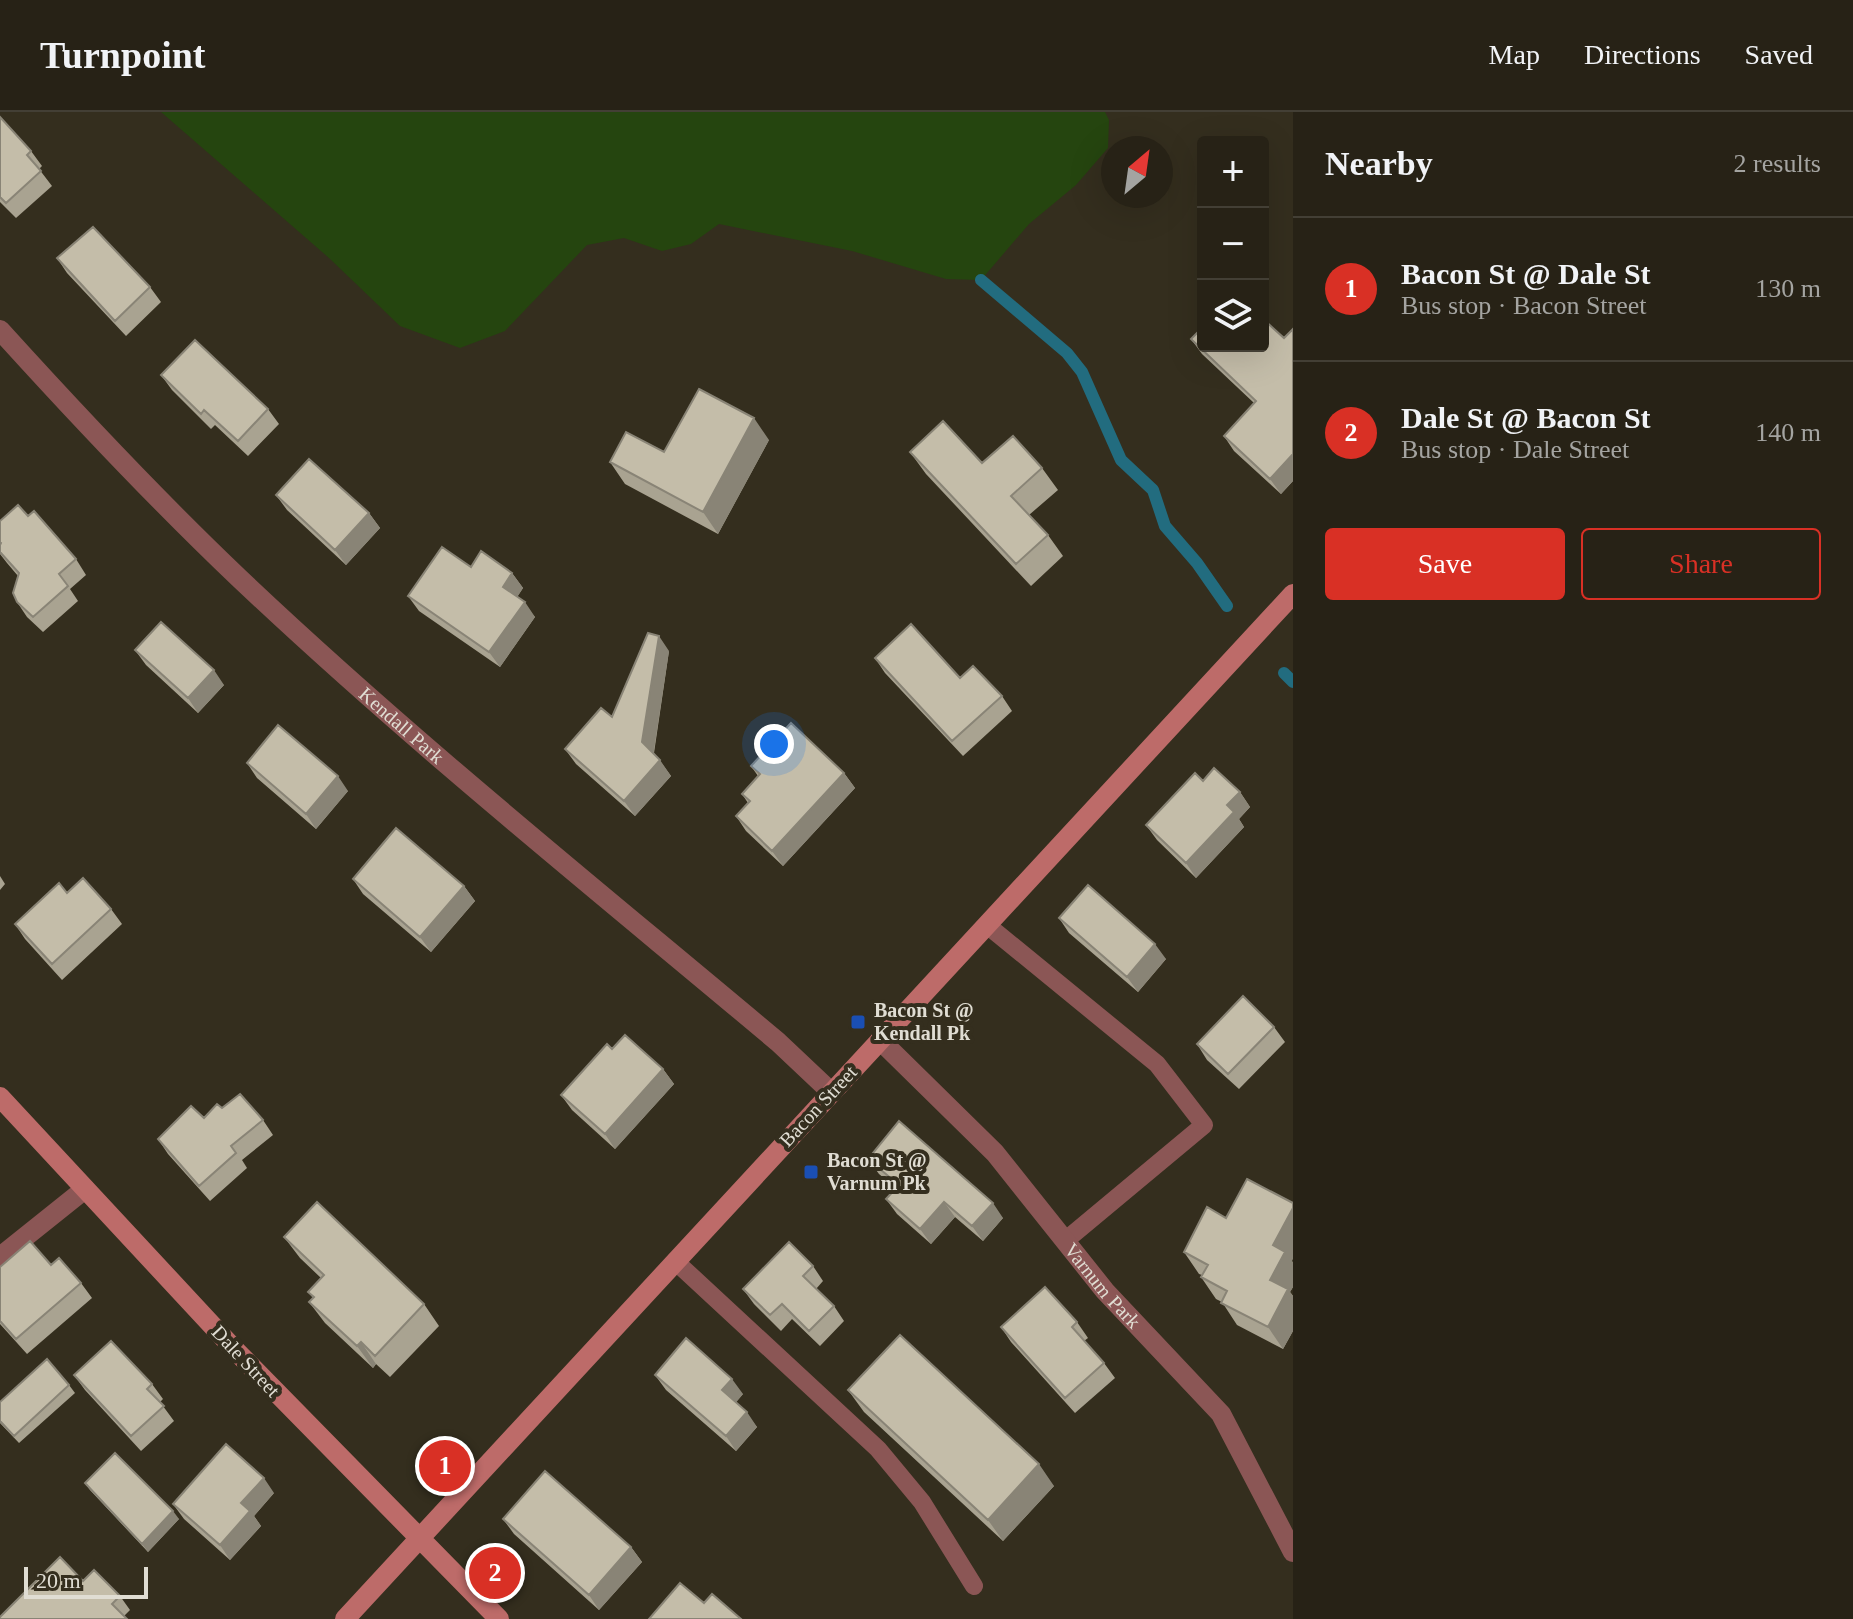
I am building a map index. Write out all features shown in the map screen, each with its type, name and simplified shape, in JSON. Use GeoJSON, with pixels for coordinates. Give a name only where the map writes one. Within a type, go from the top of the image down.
{"type":"FeatureCollection","features":[{"type":"Feature","properties":{"kind":"main road","name":"Bacon Street"},"geometry":{"type":"LineString","coordinates":[[345,1619],[1293,594]]}},
{"type":"Feature","properties":{"kind":"main road","name":"Dale Street"},"geometry":{"type":"LineString","coordinates":[[0,1097],[418,1539],[499,1619]]}},
{"type":"Feature","properties":{"kind":"street","name":"Kendall Park"},"geometry":{"type":"LineString","coordinates":[[0,330],[178,519],[299,633],[418,739],[778,1042],[831,1092]]}},
{"type":"Feature","properties":{"kind":"street","name":"Varnum Park"},"geometry":{"type":"LineString","coordinates":[[880,1040],[986,1144],[1114,1301],[1221,1414],[1293,1552]]}},
{"type":"Feature","properties":{"kind":"street"},"geometry":{"type":"LineString","coordinates":[[0,1257],[85,1189]]}},
{"type":"Feature","properties":{"kind":"lane"},"geometry":{"type":"LineString","coordinates":[[987,925],[1157,1064],[1204,1125],[1066,1240]]}},
{"type":"Feature","properties":{"kind":"lane"},"geometry":{"type":"LineString","coordinates":[[675,1261],[878,1449],[922,1502],[974,1586]]}},
{"type":"Feature","properties":{"kind":"green space"},"geometry":{"type":"Polygon","coordinates":[[[161,112],[1105,112],[1109,120],[1108,136],[1101,136],[1101,156],[1076,185],[1029,224],[981,280],[946,279],[852,251],[719,224],[691,244],[662,251],[624,238],[587,245],[505,331],[460,348],[400,326],[329,258],[161,112]]]}},
{"type":"Feature","properties":{"kind":"building"},"geometry":{"type":"Polygon","coordinates":[[[0,117],[31,151],[27,155],[41,171],[6,203],[0,197],[0,117]]]}},
{"type":"Feature","properties":{"kind":"building"},"geometry":{"type":"Polygon","coordinates":[[[93,227],[150,287],[115,321],[57,258],[93,227]]]}},
{"type":"Feature","properties":{"kind":"building"},"geometry":{"type":"Polygon","coordinates":[[[1269,324],[1284,338],[1293,329],[1293,454],[1270,479],[1224,436],[1256,401],[1205,352],[1269,352],[1269,324]]]}},
{"type":"Feature","properties":{"kind":"building"},"geometry":{"type":"Polygon","coordinates":[[[195,340],[268,409],[238,441],[204,410],[201,414],[161,375],[195,340]]]}},
{"type":"Feature","properties":{"kind":"building"},"geometry":{"type":"Polygon","coordinates":[[[699,389],[754,418],[703,512],[610,462],[626,432],[664,452],[699,389]]]}},
{"type":"Feature","properties":{"kind":"building"},"geometry":{"type":"Polygon","coordinates":[[[943,421],[982,463],[1013,436],[1042,468],[1011,496],[1048,535],[1016,564],[910,452],[943,421]]]}},
{"type":"Feature","properties":{"kind":"building"},"geometry":{"type":"Polygon","coordinates":[[[309,459],[369,513],[335,550],[276,495],[309,459]]]}},
{"type":"Feature","properties":{"kind":"building"},"geometry":{"type":"Polygon","coordinates":[[[18,505],[28,516],[34,511],[76,559],[59,574],[68,586],[33,617],[17,602],[13,593],[19,573],[0,552],[0,521],[18,505]]]}},
{"type":"Feature","properties":{"kind":"building"},"geometry":{"type":"Polygon","coordinates":[[[442,547],[471,567],[481,551],[512,573],[503,587],[525,602],[489,652],[408,596],[442,547]]]}},
{"type":"Feature","properties":{"kind":"building"},"geometry":{"type":"Polygon","coordinates":[[[161,622],[214,670],[188,698],[135,650],[161,622]]]}},
{"type":"Feature","properties":{"kind":"building"},"geometry":{"type":"Polygon","coordinates":[[[911,624],[960,678],[973,666],[1002,696],[952,741],[875,658],[911,624]]]}},
{"type":"Feature","properties":{"kind":"building"},"geometry":{"type":"Polygon","coordinates":[[[648,633],[659,636],[642,742],[660,760],[624,801],[565,749],[601,708],[612,717],[648,633]]]}},
{"type":"Feature","properties":{"kind":"building"},"geometry":{"type":"Polygon","coordinates":[[[791,723],[844,773],[772,851],[736,816],[750,801],[742,794],[760,774],[751,766],[791,723]]]}},
{"type":"Feature","properties":{"kind":"building"},"geometry":{"type":"Polygon","coordinates":[[[278,725],[338,776],[306,814],[247,763],[278,725]]]}},
{"type":"Feature","properties":{"kind":"building"},"geometry":{"type":"Polygon","coordinates":[[[1214,768],[1240,792],[1227,805],[1234,812],[1186,863],[1146,825],[1195,773],[1203,781],[1214,768]]]}},
{"type":"Feature","properties":{"kind":"building"},"geometry":{"type":"Polygon","coordinates":[[[396,828],[464,886],[420,937],[353,879],[396,828]]]}},
{"type":"Feature","properties":{"kind":"building"},"geometry":{"type":"Polygon","coordinates":[[[83,878],[111,909],[52,964],[15,924],[59,883],[67,893],[83,878]]]}},
{"type":"Feature","properties":{"kind":"building"},"geometry":{"type":"Polygon","coordinates":[[[1088,885],[1155,944],[1127,977],[1059,918],[1088,885]]]}},
{"type":"Feature","properties":{"kind":"building"},"geometry":{"type":"Polygon","coordinates":[[[1243,996],[1274,1027],[1228,1074],[1197,1044],[1243,996]]]}},
{"type":"Feature","properties":{"kind":"building"},"geometry":{"type":"Polygon","coordinates":[[[625,1035],[663,1069],[605,1134],[561,1095],[607,1044],[612,1049],[625,1035]]]}},
{"type":"Feature","properties":{"kind":"building"},"geometry":{"type":"Polygon","coordinates":[[[240,1094],[263,1120],[231,1146],[236,1153],[199,1186],[158,1139],[191,1106],[204,1118],[217,1104],[222,1108],[240,1094]]]}},
{"type":"Feature","properties":{"kind":"building"},"geometry":{"type":"Polygon","coordinates":[[[899,1121],[993,1203],[972,1226],[944,1202],[920,1229],[886,1199],[899,1185],[868,1159],[899,1121]]]}},
{"type":"Feature","properties":{"kind":"building"},"geometry":{"type":"Polygon","coordinates":[[[1247,1179],[1293,1203],[1273,1245],[1285,1252],[1270,1280],[1288,1289],[1268,1327],[1221,1303],[1227,1291],[1201,1277],[1208,1265],[1184,1252],[1207,1207],[1226,1218],[1247,1179]]]}},
{"type":"Feature","properties":{"kind":"building"},"geometry":{"type":"Polygon","coordinates":[[[317,1202],[424,1304],[375,1356],[361,1342],[357,1346],[309,1302],[314,1297],[308,1292],[324,1275],[284,1237],[317,1202]]]}},
{"type":"Feature","properties":{"kind":"building"},"geometry":{"type":"Polygon","coordinates":[[[30,1241],[51,1265],[59,1258],[81,1283],[16,1339],[0,1321],[0,1267],[30,1241]]]}},
{"type":"Feature","properties":{"kind":"building"},"geometry":{"type":"Polygon","coordinates":[[[789,1242],[813,1266],[803,1276],[834,1306],[809,1331],[782,1304],[770,1315],[743,1289],[789,1242]]]}},
{"type":"Feature","properties":{"kind":"building"},"geometry":{"type":"Polygon","coordinates":[[[1045,1287],[1077,1322],[1072,1327],[1104,1363],[1065,1398],[1001,1327],[1045,1287]]]}},
{"type":"Feature","properties":{"kind":"building"},"geometry":{"type":"Polygon","coordinates":[[[900,1335],[1039,1464],[988,1520],[848,1390],[900,1335]]]}},
{"type":"Feature","properties":{"kind":"building"},"geometry":{"type":"Polygon","coordinates":[[[686,1338],[732,1379],[722,1390],[747,1412],[726,1436],[655,1375],[686,1338]]]}},
{"type":"Feature","properties":{"kind":"building"},"geometry":{"type":"Polygon","coordinates":[[[111,1341],[152,1384],[147,1389],[164,1406],[131,1436],[74,1375],[111,1341]]]}},
{"type":"Feature","properties":{"kind":"building"},"geometry":{"type":"Polygon","coordinates":[[[47,1359],[69,1385],[14,1436],[0,1421],[0,1402],[47,1359]]]}},
{"type":"Feature","properties":{"kind":"building"},"geometry":{"type":"Polygon","coordinates":[[[226,1444],[264,1478],[241,1503],[250,1511],[220,1545],[173,1504],[226,1444]]]}},
{"type":"Feature","properties":{"kind":"building"},"geometry":{"type":"Polygon","coordinates":[[[115,1453],[173,1511],[142,1544],[85,1483],[115,1453]]]}},
{"type":"Feature","properties":{"kind":"building"},"geometry":{"type":"Polygon","coordinates":[[[545,1471],[631,1547],[589,1595],[503,1519],[545,1471]]]}},
{"type":"Feature","properties":{"kind":"building"},"geometry":{"type":"Polygon","coordinates":[[[60,1557],[83,1581],[94,1570],[120,1596],[112,1604],[127,1619],[0,1619],[60,1557]]]}},
{"type":"Feature","properties":{"kind":"building"},"geometry":{"type":"Polygon","coordinates":[[[680,1583],[704,1603],[712,1594],[741,1619],[649,1619],[680,1583]]]}},
{"type":"Feature","properties":{"kind":"waterway"},"geometry":{"type":"LineString","coordinates":[[981,280],[1067,353],[1082,372],[1121,460],[1153,490],[1165,526],[1197,563],[1227,606]]}},
{"type":"Feature","properties":{"kind":"waterway"},"geometry":{"type":"LineString","coordinates":[[1284,673],[1293,682]]}},
{"type":"Feature","properties":{"kind":"place","name":"Bacon St @ Kendall Pk"},"geometry":{"type":"Point","coordinates":[858,1022]}},
{"type":"Feature","properties":{"kind":"place","name":"Bacon St @ Varnum Pk"},"geometry":{"type":"Point","coordinates":[811,1172]}},
{"type":"Feature","properties":{"kind":"place","name":"Bacon St @ Dale St"},"geometry":{"type":"Point","coordinates":[445,1466]}},
{"type":"Feature","properties":{"kind":"place","name":"Dale St @ Bacon St"},"geometry":{"type":"Point","coordinates":[495,1573]}}]}
